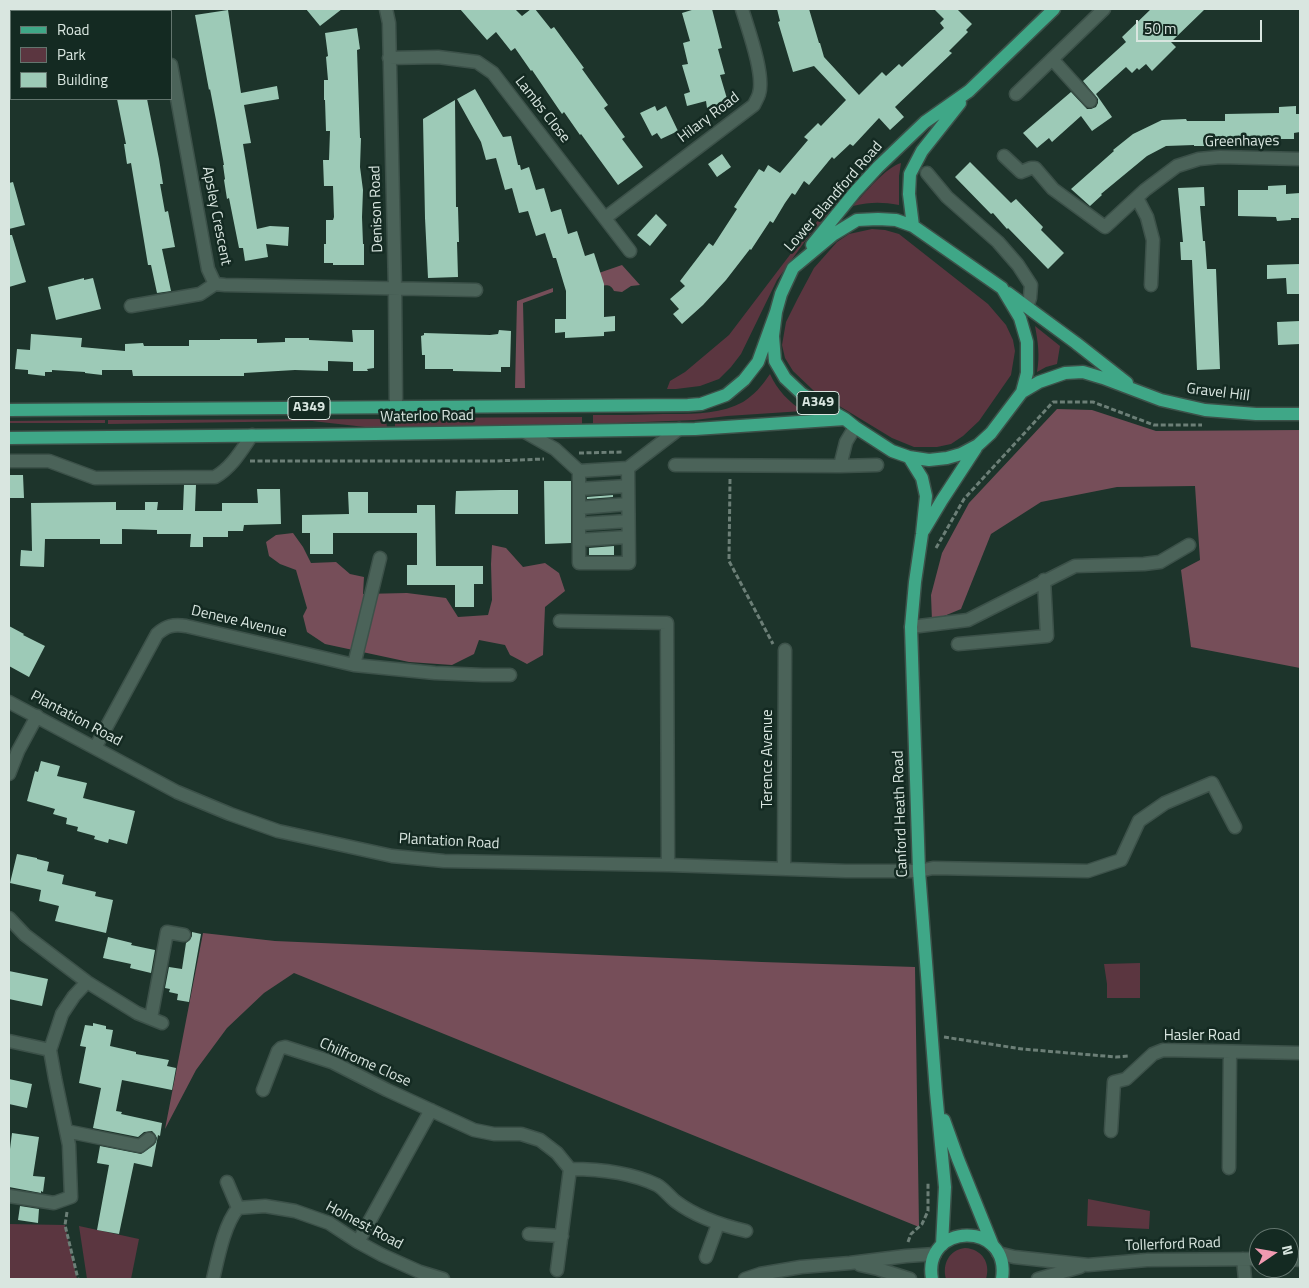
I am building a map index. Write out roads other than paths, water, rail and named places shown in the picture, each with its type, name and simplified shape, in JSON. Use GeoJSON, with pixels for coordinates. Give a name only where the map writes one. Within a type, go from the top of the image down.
{"type":"FeatureCollection","features":[{"type":"Feature","properties":{"kind":"main road","name":"Lower Blandford Road"},"geometry":{"type":"LineString","coordinates":[[913,226],[909,194],[910,174],[922,151],[969,91],[1054,9]]}},
{"type":"Feature","properties":{"kind":"main road","name":"Lower Blandford Road"},"geometry":{"type":"LineString","coordinates":[[793,268],[878,167],[925,122],[969,91]]}},
{"type":"Feature","properties":{"kind":"main road","name":"A349"},"geometry":{"type":"LineString","coordinates":[[878,218],[896,220],[913,226],[1002,288],[1020,318],[1027,342],[1027,372],[1022,392],[991,433],[978,445],[961,454],[930,460],[908,457],[892,451],[802,394],[785,378],[774,361],[772,336],[776,312],[781,294],[793,268],[834,234],[856,220],[878,218]]}},
{"type":"Feature","properties":{"kind":"main road","name":"Gravel Hill"},"geometry":{"type":"LineString","coordinates":[[1002,288],[1076,343],[1134,390]]}},
{"type":"Feature","properties":{"kind":"main road","name":"Waterloo Road"},"geometry":{"type":"LineString","coordinates":[[9,410],[700,404],[726,395],[744,380],[758,362],[776,312]]}},
{"type":"Feature","properties":{"kind":"main road","name":"Gravel Hill"},"geometry":{"type":"LineString","coordinates":[[1022,392],[1039,382],[1065,373],[1083,372],[1161,400],[1205,410],[1256,414],[1300,414]]}},
{"type":"Feature","properties":{"kind":"main road","name":"Waterloo Road"},"geometry":{"type":"LineString","coordinates":[[9,438],[525,432],[850,423]]}},
{"type":"Feature","properties":{"kind":"main road","name":"Canford Heath Road"},"geometry":{"type":"LineString","coordinates":[[922,534],[978,445]]}},
{"type":"Feature","properties":{"kind":"main road","name":"Canford Heath Road"},"geometry":{"type":"LineString","coordinates":[[908,457],[922,478],[926,496],[911,627],[920,871],[931,1036],[945,1187],[939,1250],[932,1263],[932,1279]]}},
{"type":"Feature","properties":{"kind":"main road","name":"Canford Heath Road"},"geometry":{"type":"LineString","coordinates":[[936,1092],[952,1143],[1002,1262],[1002,1279]]}},
{"type":"Feature","properties":{"kind":"main road"},"geometry":{"type":"LineString","coordinates":[[939,1250],[951,1238],[962,1235],[973,1235],[984,1239],[996,1250]]}},
{"type":"Feature","properties":{"kind":"street","name":"Denison Road"},"geometry":{"type":"LineString","coordinates":[[386,9],[389,23],[396,408]]}},
{"type":"Feature","properties":{"kind":"street","name":"Hilary Road"},"geometry":{"type":"LineString","coordinates":[[605,218],[754,105],[759,94],[759,68],[742,9]]}},
{"type":"Feature","properties":{"kind":"street"},"geometry":{"type":"LineString","coordinates":[[1016,94],[1104,9]]}},
{"type":"Feature","properties":{"kind":"street","name":"Lambs Close"},"geometry":{"type":"LineString","coordinates":[[389,58],[438,57],[477,62],[493,73],[630,251]]}},
{"type":"Feature","properties":{"kind":"street"},"geometry":{"type":"LineString","coordinates":[[1052,59],[1090,101]]}},
{"type":"Feature","properties":{"kind":"street","name":"Apsley Crescent"},"geometry":{"type":"LineString","coordinates":[[172,71],[208,269],[215,284],[235,286],[476,290]]}},
{"type":"Feature","properties":{"kind":"street","name":"Greenhayes"},"geometry":{"type":"LineString","coordinates":[[1004,156],[1021,172],[1035,168],[1053,189],[1105,227],[1145,190],[1177,166],[1199,159],[1220,157],[1300,158]]}},
{"type":"Feature","properties":{"kind":"street"},"geometry":{"type":"LineString","coordinates":[[927,173],[947,197],[998,242],[1018,265],[1031,285],[1028,307]]}},
{"type":"Feature","properties":{"kind":"street"},"geometry":{"type":"LineString","coordinates":[[1137,198],[1147,216],[1153,240],[1151,285]]}},
{"type":"Feature","properties":{"kind":"street"},"geometry":{"type":"LineString","coordinates":[[131,306],[200,294],[215,284]]}},
{"type":"Feature","properties":{"kind":"street"},"geometry":{"type":"LineString","coordinates":[[840,466],[850,423]]}},
{"type":"Feature","properties":{"kind":"street"},"geometry":{"type":"LineString","coordinates":[[525,432],[555,449],[579,471],[628,468],[679,429]]}},
{"type":"Feature","properties":{"kind":"street"},"geometry":{"type":"LineString","coordinates":[[9,461],[49,461],[95,478],[215,477],[224,472],[234,461],[252,435]]}},
{"type":"Feature","properties":{"kind":"street"},"geometry":{"type":"LineString","coordinates":[[675,465],[840,466],[876,464]]}},
{"type":"Feature","properties":{"kind":"street"},"geometry":{"type":"LineString","coordinates":[[579,471],[579,563],[628,563],[628,468]]}},
{"type":"Feature","properties":{"kind":"street"},"geometry":{"type":"LineString","coordinates":[[579,489],[628,486]]}},
{"type":"Feature","properties":{"kind":"street"},"geometry":{"type":"LineString","coordinates":[[579,508],[628,504]]}},
{"type":"Feature","properties":{"kind":"street"},"geometry":{"type":"LineString","coordinates":[[579,524],[628,521]]}},
{"type":"Feature","properties":{"kind":"street"},"geometry":{"type":"LineString","coordinates":[[579,540],[628,537]]}},
{"type":"Feature","properties":{"kind":"street"},"geometry":{"type":"LineString","coordinates":[[911,627],[968,620],[1075,566],[1160,562],[1189,545]]}},
{"type":"Feature","properties":{"kind":"street"},"geometry":{"type":"LineString","coordinates":[[354,665],[380,558]]}},
{"type":"Feature","properties":{"kind":"street"},"geometry":{"type":"LineString","coordinates":[[958,644],[1047,636],[1044,580]]}},
{"type":"Feature","properties":{"kind":"street"},"geometry":{"type":"LineString","coordinates":[[560,620],[667,623],[668,865]]}},
{"type":"Feature","properties":{"kind":"street","name":"Deneve Avenue"},"geometry":{"type":"LineString","coordinates":[[95,748],[157,634],[165,627],[175,624],[354,665],[435,673],[510,676]]}},
{"type":"Feature","properties":{"kind":"street","name":"Terence Avenue"},"geometry":{"type":"LineString","coordinates":[[784,869],[785,650]]}},
{"type":"Feature","properties":{"kind":"street","name":"Plantation Road"},"geometry":{"type":"LineString","coordinates":[[9,702],[177,792],[230,814],[278,832],[392,856],[444,861],[668,865],[846,871],[920,871],[933,868],[1088,871],[1121,860],[1139,821],[1165,803],[1212,783],[1235,827]]}},
{"type":"Feature","properties":{"kind":"street"},"geometry":{"type":"LineString","coordinates":[[9,774],[18,750],[37,716]]}},
{"type":"Feature","properties":{"kind":"street"},"geometry":{"type":"LineString","coordinates":[[9,918],[25,935],[87,982],[137,1013],[156,1021],[167,932],[184,935]]}},
{"type":"Feature","properties":{"kind":"street"},"geometry":{"type":"LineString","coordinates":[[9,1196],[54,1203],[70,1197],[69,1145],[50,1050],[62,1014],[74,996],[87,982]]}},
{"type":"Feature","properties":{"kind":"street"},"geometry":{"type":"LineString","coordinates":[[9,1041],[50,1050]]}},
{"type":"Feature","properties":{"kind":"street","name":"Chilfrome Close"},"geometry":{"type":"LineString","coordinates":[[263,1090],[278,1052],[281,1048],[285,1047],[332,1062],[474,1130],[494,1134],[521,1134],[540,1140],[557,1153],[570,1170]]}},
{"type":"Feature","properties":{"kind":"street","name":"Hasler Road"},"geometry":{"type":"LineString","coordinates":[[1112,1131],[1114,1082],[1126,1079],[1153,1054],[1163,1050],[1300,1053]]}},
{"type":"Feature","properties":{"kind":"street"},"geometry":{"type":"LineString","coordinates":[[1229,1168],[1230,1052]]}},
{"type":"Feature","properties":{"kind":"street"},"geometry":{"type":"LineString","coordinates":[[358,1242],[431,1110]]}},
{"type":"Feature","properties":{"kind":"street"},"geometry":{"type":"LineString","coordinates":[[66,1131],[140,1146],[149,1139]]}},
{"type":"Feature","properties":{"kind":"street"},"geometry":{"type":"LineString","coordinates":[[558,1270],[570,1170],[595,1169],[628,1174],[660,1186],[674,1200],[695,1214],[718,1224],[746,1232]]}},
{"type":"Feature","properties":{"kind":"street"},"geometry":{"type":"LineString","coordinates":[[213,1279],[218,1255],[232,1216],[238,1208],[227,1182]]}},
{"type":"Feature","properties":{"kind":"street","name":"Holnest Road"},"geometry":{"type":"LineString","coordinates":[[238,1208],[265,1206],[295,1211],[329,1223],[382,1255],[440,1279]]}},
{"type":"Feature","properties":{"kind":"street"},"geometry":{"type":"LineString","coordinates":[[706,1257],[718,1224]]}},
{"type":"Feature","properties":{"kind":"street"},"geometry":{"type":"LineString","coordinates":[[529,1234],[562,1236]]}},
{"type":"Feature","properties":{"kind":"street"},"geometry":{"type":"LineString","coordinates":[[746,1279],[760,1274],[801,1266],[850,1263],[939,1250]]}},
{"type":"Feature","properties":{"kind":"street","name":"Tollerford Road"},"geometry":{"type":"LineString","coordinates":[[996,1250],[1014,1257],[1088,1265]]}},
{"type":"Feature","properties":{"kind":"street"},"geometry":{"type":"LineString","coordinates":[[1243,1259],[1245,1279]]}},
{"type":"Feature","properties":{"kind":"street","name":"Tollerford Road"},"geometry":{"type":"LineString","coordinates":[[1038,1279],[1088,1265],[1147,1260],[1249,1259]]}},
{"type":"Feature","properties":{"kind":"street"},"geometry":{"type":"LineString","coordinates":[[850,1263],[910,1279]]}}]}
